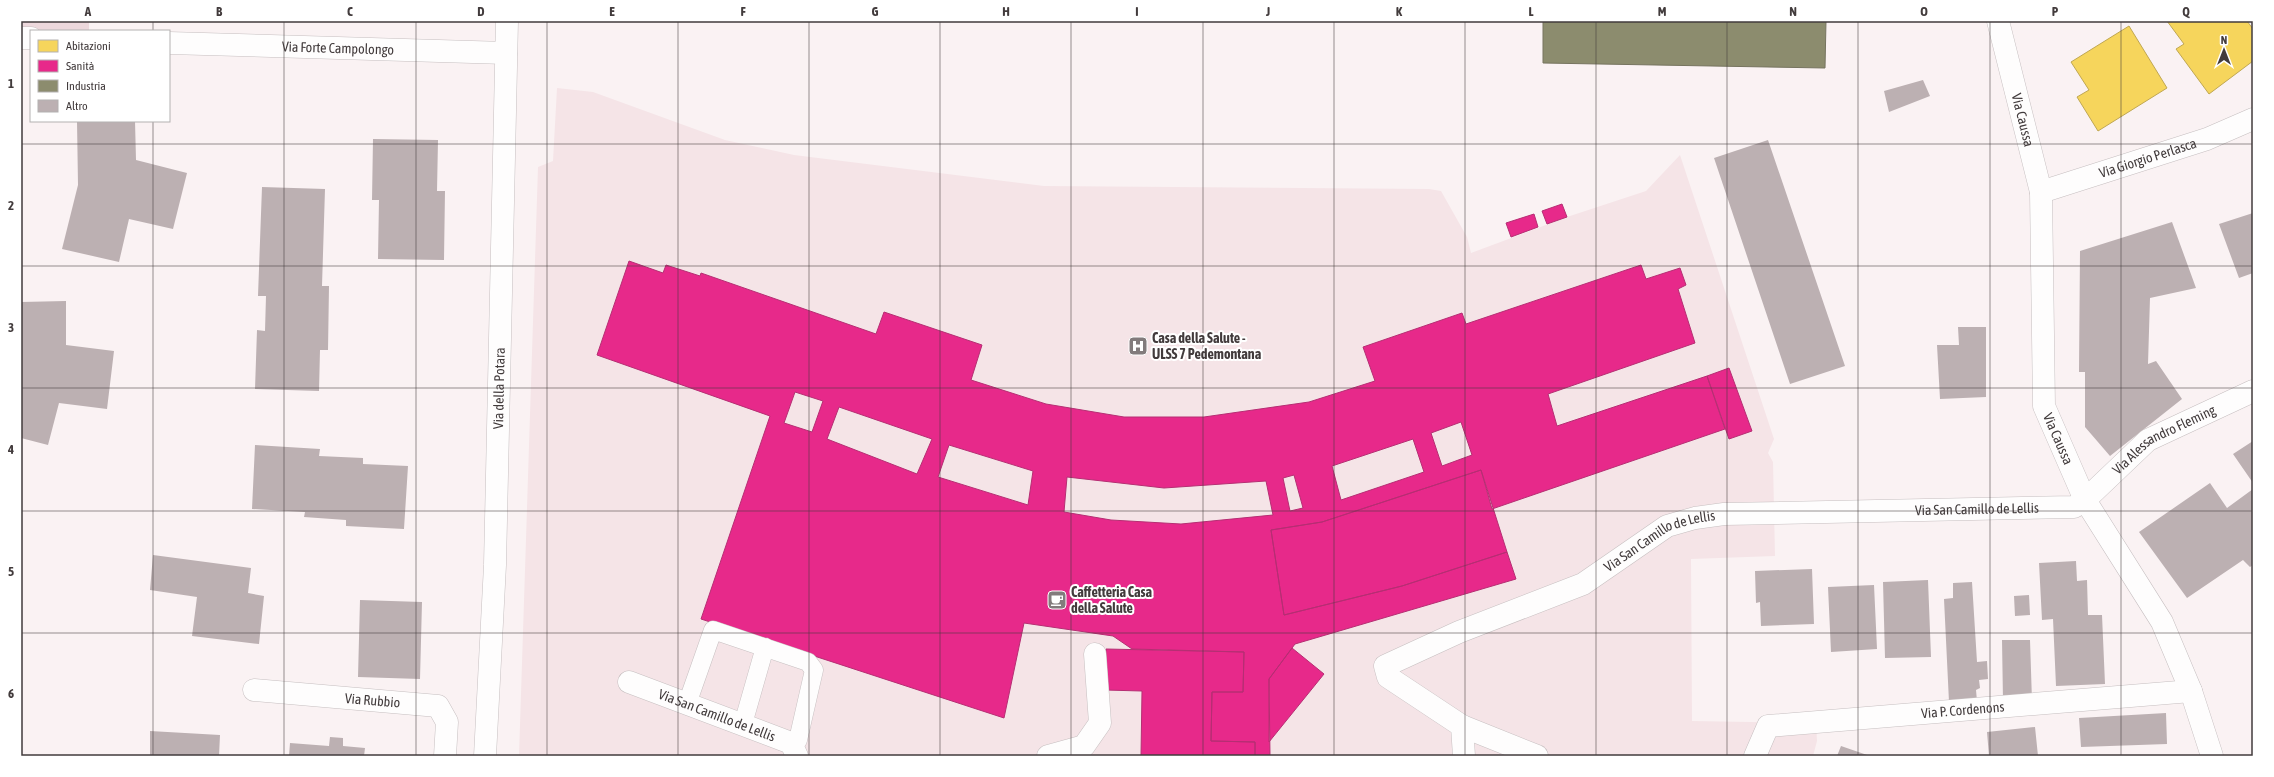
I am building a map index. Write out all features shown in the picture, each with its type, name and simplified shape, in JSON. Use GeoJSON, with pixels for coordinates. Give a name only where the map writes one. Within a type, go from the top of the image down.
{"type":"FeatureCollection","features":[{"type":"Feature","properties":{"kind":"street","name":"Via della Potara"},"geometry":{"type":"LineString","coordinates":[[485,756],[495,565],[507,21]]}},
{"type":"Feature","properties":{"kind":"street","name":"Via Caussa"},"geometry":{"type":"LineString","coordinates":[[1998,21],[2041,192],[2044,406],[2085,500],[2162,622],[2191,691],[2212,756]]}},
{"type":"Feature","properties":{"kind":"street","name":"Via Forte Campolongo"},"geometry":{"type":"LineString","coordinates":[[170,43],[506,53]]}},
{"type":"Feature","properties":{"kind":"street","name":"Via Giorgio Perlasca"},"geometry":{"type":"LineString","coordinates":[[2041,192],[2207,139],[2253,119]]}},
{"type":"Feature","properties":{"kind":"street","name":"Via Alessandro Fleming"},"geometry":{"type":"LineString","coordinates":[[2085,500],[2148,440],[2253,391]]}},
{"type":"Feature","properties":{"kind":"street","name":"Via San Camillo de Lellis"},"geometry":{"type":"LineString","coordinates":[[1462,726],[1388,678],[1385,666],[1458,632],[1582,584],[1667,526],[1695,518],[1724,514],[2074,507],[2085,500]]}},
{"type":"Feature","properties":{"kind":"street"},"geometry":{"type":"LineString","coordinates":[[1048,756],[1084,746],[1100,723],[1095,654]]}},
{"type":"Feature","properties":{"kind":"street","name":"Via San Camillo de Lellis"},"geometry":{"type":"LineString","coordinates":[[629,682],[743,724],[796,749]]}},
{"type":"Feature","properties":{"kind":"street","name":"Via Rubbio"},"geometry":{"type":"LineString","coordinates":[[254,690],[438,706],[446,722],[445,756]]}},
{"type":"Feature","properties":{"kind":"street","name":"Via P. Cordenons"},"geometry":{"type":"LineString","coordinates":[[1755,756],[1768,726],[2191,691]]}},
{"type":"Feature","properties":{"kind":"street"},"geometry":{"type":"LineString","coordinates":[[1464,756],[1462,726],[1537,756]]}},
{"type":"Feature","properties":{"kind":"lane"},"geometry":{"type":"LineString","coordinates":[[687,704],[713,630],[808,662],[814,670],[796,749]]}},
{"type":"Feature","properties":{"kind":"lane"},"geometry":{"type":"LineString","coordinates":[[743,724],[765,647]]}},
{"type":"Feature","properties":{"kind":"shaded area"},"geometry":{"type":"Polygon","coordinates":[[[21,21],[89,21],[89,30],[30,30],[30,32],[21,37],[21,21]]]}},
{"type":"Feature","properties":{"kind":"shaded area","name":"Casa della Salute - ULSS 7 Pedemontana"},"geometry":{"type":"Polygon","coordinates":[[[557,88],[593,92],[725,140],[794,155],[1044,186],[1429,189],[1441,191],[1467,237],[1471,253],[1567,217],[1646,191],[1680,155],[1774,439],[1768,453],[1773,462],[1775,556],[1691,559],[1692,721],[1816,723],[1817,741],[1813,756],[519,756],[538,167],[553,161],[557,88]]]}},
{"type":"Feature","properties":{"kind":"building: Abitazioni"},"geometry":{"type":"Polygon","coordinates":[[[2167,21],[2247,21],[2253,29],[2253,61],[2209,94],[2176,49],[2184,44],[2167,21]]]}},
{"type":"Feature","properties":{"kind":"building: Abitazioni"},"geometry":{"type":"Polygon","coordinates":[[[2129,26],[2167,88],[2098,131],[2077,97],[2089,90],[2071,62],[2129,26]]]}},
{"type":"Feature","properties":{"kind":"building: Sanità"},"geometry":{"type":"Polygon","coordinates":[[[1562,204],[1567,217],[1547,224],[1542,211],[1562,204]]]}},
{"type":"Feature","properties":{"kind":"building: Sanità"},"geometry":{"type":"Polygon","coordinates":[[[1534,214],[1538,227],[1511,237],[1506,223],[1534,214]]]}},
{"type":"Feature","properties":{"kind":"building: Sanità"},"geometry":{"type":"Polygon","coordinates":[[[629,261],[663,273],[666,265],[700,276],[701,273],[876,334],[884,312],[982,345],[971,380],[1046,404],[1124,417],[1204,417],[1309,402],[1375,381],[1363,347],[1462,313],[1466,324],[1641,265],[1646,279],[1680,268],[1686,285],[1678,289],[1695,343],[1548,394],[1557,426],[1707,376],[1725,429],[1492,509],[1481,470],[1322,522],[1271,530],[1284,615],[1402,586],[1507,552],[1516,579],[1295,644],[1269,679],[1270,756],[1255,756],[1255,742],[1211,741],[1212,692],[1243,692],[1244,652],[1132,649],[1113,636],[1024,623],[1004,718],[701,619],[770,416],[597,355],[629,261]],[[795,392],[784,423],[812,432],[823,401],[795,392]],[[839,407],[827,439],[917,474],[932,439],[839,407]],[[1461,422],[1431,433],[1442,466],[1472,455],[1461,422]],[[1413,439],[1332,466],[1341,500],[1424,472],[1413,439]],[[949,445],[938,477],[1028,505],[1033,471],[949,445]],[[1294,475],[1283,478],[1290,511],[1303,508],[1294,475]],[[1067,477],[1064,512],[1111,520],[1181,524],[1273,515],[1266,481],[1164,488],[1067,477]]]}},
{"type":"Feature","properties":{"kind":"building: Sanità"},"geometry":{"type":"Polygon","coordinates":[[[1729,368],[1752,431],[1729,439],[1707,376],[1729,368]]]}},
{"type":"Feature","properties":{"kind":"building: Sanità"},"geometry":{"type":"Polygon","coordinates":[[[1481,470],[1507,552],[1402,586],[1284,615],[1271,530],[1322,522],[1481,470]]]}},
{"type":"Feature","properties":{"kind":"building: Sanità"},"geometry":{"type":"Polygon","coordinates":[[[1292,648],[1324,674],[1269,742],[1269,679],[1292,648]]]}},
{"type":"Feature","properties":{"kind":"building: Sanità"},"geometry":{"type":"Polygon","coordinates":[[[1106,649],[1244,652],[1243,692],[1212,692],[1211,741],[1255,742],[1255,756],[1141,756],[1142,691],[1105,690],[1106,649]]]}},
{"type":"Feature","properties":{"kind":"building: Industria"},"geometry":{"type":"Polygon","coordinates":[[[1543,21],[1826,21],[1825,68],[1543,63],[1543,21]]]}},
{"type":"Feature","properties":{"kind":"building: Altro"},"geometry":{"type":"Polygon","coordinates":[[[1923,80],[1930,96],[1889,112],[1884,91],[1923,80]]]}},
{"type":"Feature","properties":{"kind":"building: Altro"},"geometry":{"type":"Polygon","coordinates":[[[77,122],[135,122],[136,160],[187,173],[173,229],[129,219],[119,262],[62,249],[78,185],[77,122]]]}},
{"type":"Feature","properties":{"kind":"building: Altro"},"geometry":{"type":"Polygon","coordinates":[[[373,139],[438,140],[437,191],[445,191],[444,260],[378,259],[379,200],[372,200],[373,139]]]}},
{"type":"Feature","properties":{"kind":"building: Altro"},"geometry":{"type":"Polygon","coordinates":[[[1768,140],[1845,366],[1790,384],[1714,158],[1768,140]]]}},
{"type":"Feature","properties":{"kind":"building: Altro"},"geometry":{"type":"Polygon","coordinates":[[[262,187],[325,189],[322,286],[329,286],[328,350],[320,350],[319,391],[255,389],[257,330],[265,331],[266,296],[258,296],[262,187]]]}},
{"type":"Feature","properties":{"kind":"building: Altro"},"geometry":{"type":"Polygon","coordinates":[[[2253,213],[2253,273],[2239,278],[2219,224],[2253,213]]]}},
{"type":"Feature","properties":{"kind":"building: Altro"},"geometry":{"type":"Polygon","coordinates":[[[2172,222],[2196,288],[2150,298],[2148,364],[2156,361],[2182,399],[2110,456],[2085,427],[2085,372],[2079,372],[2080,251],[2172,222]]]}},
{"type":"Feature","properties":{"kind":"building: Altro"},"geometry":{"type":"Polygon","coordinates":[[[66,301],[66,345],[114,351],[107,409],[59,403],[48,445],[21,438],[21,302],[66,301]]]}},
{"type":"Feature","properties":{"kind":"building: Altro"},"geometry":{"type":"Polygon","coordinates":[[[1958,327],[1986,327],[1986,397],[1940,399],[1937,345],[1959,345],[1958,327]]]}},
{"type":"Feature","properties":{"kind":"building: Altro"},"geometry":{"type":"Polygon","coordinates":[[[2253,441],[2253,483],[2233,454],[2253,441]]]}},
{"type":"Feature","properties":{"kind":"building: Altro"},"geometry":{"type":"Polygon","coordinates":[[[255,445],[320,449],[319,456],[363,458],[363,464],[408,466],[404,529],[346,526],[346,520],[304,517],[305,512],[252,509],[255,445]]]}},
{"type":"Feature","properties":{"kind":"building: Altro"},"geometry":{"type":"Polygon","coordinates":[[[2210,483],[2227,508],[2253,489],[2253,565],[2250,567],[2243,560],[2187,598],[2139,532],[2210,483]]]}},
{"type":"Feature","properties":{"kind":"building: Altro"},"geometry":{"type":"Polygon","coordinates":[[[153,555],[251,568],[248,593],[264,596],[259,644],[192,636],[197,597],[150,590],[153,555]]]}},
{"type":"Feature","properties":{"kind":"building: Altro"},"geometry":{"type":"Polygon","coordinates":[[[2076,561],[2077,581],[2087,580],[2088,615],[2102,615],[2105,684],[2056,686],[2053,619],[2042,620],[2039,563],[2076,561]]]}},
{"type":"Feature","properties":{"kind":"building: Altro"},"geometry":{"type":"Polygon","coordinates":[[[1812,569],[1814,624],[1761,626],[1760,602],[1756,603],[1755,571],[1812,569]]]}},
{"type":"Feature","properties":{"kind":"building: Altro"},"geometry":{"type":"Polygon","coordinates":[[[1928,580],[1931,657],[1885,658],[1883,582],[1928,580]]]}},
{"type":"Feature","properties":{"kind":"building: Altro"},"geometry":{"type":"Polygon","coordinates":[[[1972,582],[1977,662],[1987,661],[1988,679],[1979,680],[1980,688],[1976,690],[1977,701],[1949,702],[1944,599],[1953,598],[1953,583],[1972,582]]]}},
{"type":"Feature","properties":{"kind":"building: Altro"},"geometry":{"type":"Polygon","coordinates":[[[1874,585],[1877,649],[1831,652],[1828,587],[1874,585]]]}},
{"type":"Feature","properties":{"kind":"building: Altro"},"geometry":{"type":"Polygon","coordinates":[[[2029,595],[2030,615],[2015,616],[2014,596],[2029,595]]]}},
{"type":"Feature","properties":{"kind":"building: Altro"},"geometry":{"type":"Polygon","coordinates":[[[360,600],[422,602],[420,679],[358,677],[360,600]]]}},
{"type":"Feature","properties":{"kind":"building: Altro"},"geometry":{"type":"Polygon","coordinates":[[[2002,640],[2030,640],[2032,701],[2003,701],[2002,640]]]}},
{"type":"Feature","properties":{"kind":"building: Altro"},"geometry":{"type":"Polygon","coordinates":[[[2166,713],[2167,744],[2081,747],[2079,718],[2166,713]]]}},
{"type":"Feature","properties":{"kind":"building: Altro"},"geometry":{"type":"Polygon","coordinates":[[[2035,727],[2038,756],[1989,756],[1987,732],[2035,727]]]}},
{"type":"Feature","properties":{"kind":"building: Altro"},"geometry":{"type":"Polygon","coordinates":[[[150,731],[220,735],[219,756],[150,756],[150,731]]]}},
{"type":"Feature","properties":{"kind":"building: Altro"},"geometry":{"type":"Polygon","coordinates":[[[330,737],[343,738],[343,746],[365,748],[364,756],[289,756],[290,743],[329,746],[330,737]]]}},
{"type":"Feature","properties":{"kind":"building: Altro"},"geometry":{"type":"Polygon","coordinates":[[[1841,746],[1870,756],[1837,756],[1841,746]]]}},
{"type":"Feature","properties":{"kind":"place","name":"Casa della Salute - ULSS 7 Pedemontana"},"geometry":{"type":"Point","coordinates":[1138,346]}},
{"type":"Feature","properties":{"kind":"place","name":"Caffetteria Casa della Salute"},"geometry":{"type":"Point","coordinates":[1057,600]}}]}
